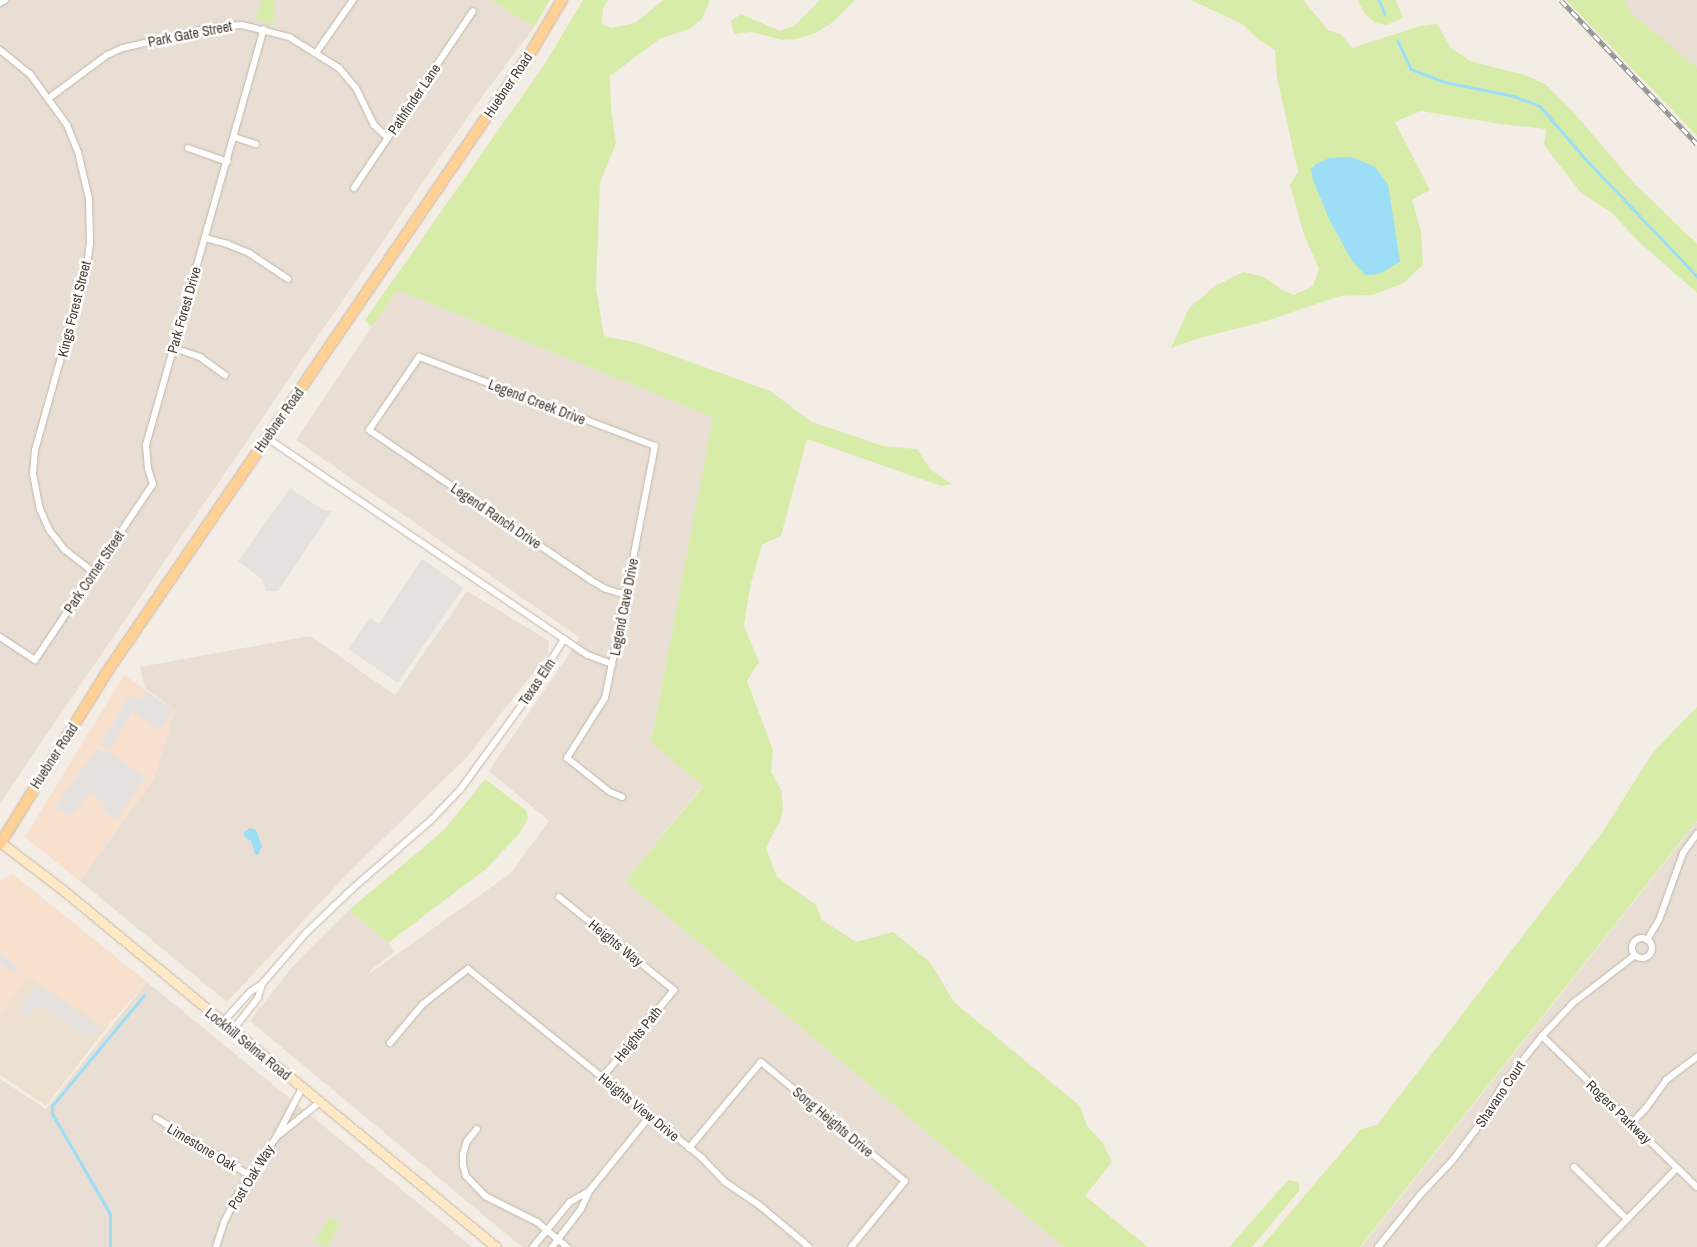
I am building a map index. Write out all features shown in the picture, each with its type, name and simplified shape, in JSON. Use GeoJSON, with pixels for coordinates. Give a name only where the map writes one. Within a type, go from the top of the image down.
{"type":"FeatureCollection","features":[{"type":"Feature","properties":{"kind":"main road","name":"Huebner Road"},"geometry":{"type":"LineString","coordinates":[[0,843],[107,672],[533,49],[562,0]]}},
{"type":"Feature","properties":{"kind":"main road","name":"Lockhill Selma Road"},"geometry":{"type":"LineString","coordinates":[[0,843],[63,890],[496,1247]]}},
{"type":"Feature","properties":{"kind":"street"},"geometry":{"type":"LineString","coordinates":[[0,3],[5,0]]}},
{"type":"Feature","properties":{"kind":"street"},"geometry":{"type":"LineString","coordinates":[[316,53],[353,0]]}},
{"type":"Feature","properties":{"kind":"street","name":"Pathfinder Lane"},"geometry":{"type":"LineString","coordinates":[[354,188],[473,11]]}},
{"type":"Feature","properties":{"kind":"street","name":"Park Gate Street"},"geometry":{"type":"LineString","coordinates":[[49,98],[107,55],[123,48],[226,25],[264,29],[289,37],[316,53],[349,77],[368,115],[379,131],[388,138]]}},
{"type":"Feature","properties":{"kind":"street","name":"Park Forest Drive"},"geometry":{"type":"LineString","coordinates":[[153,484],[148,469],[146,445],[228,162],[264,29]]}},
{"type":"Feature","properties":{"kind":"street","name":"Kings Forest Street"},"geometry":{"type":"LineString","coordinates":[[0,50],[30,74],[49,98],[72,135],[84,172],[89,199],[90,243],[82,286],[35,450],[34,486],[42,515],[57,541],[73,558],[93,572]]}},
{"type":"Feature","properties":{"kind":"street"},"geometry":{"type":"LineString","coordinates":[[234,137],[256,144]]}},
{"type":"Feature","properties":{"kind":"street"},"geometry":{"type":"LineString","coordinates":[[188,148],[228,162]]}},
{"type":"Feature","properties":{"kind":"street"},"geometry":{"type":"LineString","coordinates":[[205,238],[227,244],[248,253],[288,279]]}},
{"type":"Feature","properties":{"kind":"street"},"geometry":{"type":"LineString","coordinates":[[174,348],[200,357],[225,375]]}},
{"type":"Feature","properties":{"kind":"street","name":"Legend Creek Drive"},"geometry":{"type":"LineString","coordinates":[[369,430],[419,357],[655,446]]}},
{"type":"Feature","properties":{"kind":"street","name":"Legend Ranch Drive"},"geometry":{"type":"LineString","coordinates":[[369,430],[592,581],[606,589],[626,595]]}},
{"type":"Feature","properties":{"kind":"street"},"geometry":{"type":"LineString","coordinates":[[267,438],[564,639],[597,660],[612,664]]}},
{"type":"Feature","properties":{"kind":"street","name":"Legend Cave Drive"},"geometry":{"type":"LineString","coordinates":[[622,798],[610,792],[567,758],[605,698],[655,446]]}},
{"type":"Feature","properties":{"kind":"street","name":"Park Corner Street"},"geometry":{"type":"LineString","coordinates":[[0,637],[35,660],[153,484]]}},
{"type":"Feature","properties":{"kind":"street","name":"Texas Elm"},"geometry":{"type":"LineString","coordinates":[[222,1023],[250,992],[262,984],[306,933],[352,889],[432,820],[460,790],[532,691],[564,639]]}},
{"type":"Feature","properties":{"kind":"street","name":"Shavano Court"},"geometry":{"type":"LineString","coordinates":[[1647,940],[1659,920],[1683,853],[1697,834]]}},
{"type":"Feature","properties":{"kind":"street","name":"Heights Way"},"geometry":{"type":"LineString","coordinates":[[559,897],[674,990]]}},
{"type":"Feature","properties":{"kind":"street","name":"Shavano Court"},"geometry":{"type":"LineString","coordinates":[[1640,939],[1647,940],[1651,946],[1650,953],[1645,958],[1635,955],[1632,949],[1634,942],[1640,939]]}},
{"type":"Feature","properties":{"kind":"street","name":"Shavano Court"},"geometry":{"type":"LineString","coordinates":[[1378,1247],[1420,1195],[1452,1161],[1475,1131],[1503,1085],[1542,1036],[1573,1003],[1635,955]]}},
{"type":"Feature","properties":{"kind":"street","name":"Heights View Drive"},"geometry":{"type":"LineString","coordinates":[[390,1043],[423,1004],[468,969],[689,1148],[725,1182],[760,1205],[809,1247]]}},
{"type":"Feature","properties":{"kind":"street","name":"Texas Elm"},"geometry":{"type":"LineString","coordinates":[[232,1031],[258,998],[262,984]]}},
{"type":"Feature","properties":{"kind":"street","name":"Heights Path"},"geometry":{"type":"LineString","coordinates":[[602,1078],[674,990]]}},
{"type":"Feature","properties":{"kind":"street","name":"Rogers Parkway"},"geometry":{"type":"LineString","coordinates":[[1542,1036],[1697,1187]]}},
{"type":"Feature","properties":{"kind":"street"},"geometry":{"type":"LineString","coordinates":[[1631,1124],[1646,1108],[1666,1080],[1697,1056]]}},
{"type":"Feature","properties":{"kind":"street","name":"Song Heights Drive"},"geometry":{"type":"LineString","coordinates":[[689,1148],[762,1062],[906,1181],[851,1247]]}},
{"type":"Feature","properties":{"kind":"street","name":"Post Oak Way"},"geometry":{"type":"LineString","coordinates":[[216,1247],[224,1222],[249,1175],[277,1136],[302,1088]]}},
{"type":"Feature","properties":{"kind":"street","name":"Post Oak Way"},"geometry":{"type":"LineString","coordinates":[[277,1136],[320,1102]]}},
{"type":"Feature","properties":{"kind":"street"},"geometry":{"type":"LineString","coordinates":[[552,1247],[581,1210],[590,1190],[650,1116]]}},
{"type":"Feature","properties":{"kind":"street","name":"Limestone Oak"},"geometry":{"type":"LineString","coordinates":[[156,1118],[249,1175]]}},
{"type":"Feature","properties":{"kind":"street"},"geometry":{"type":"LineString","coordinates":[[477,1129],[467,1141],[463,1154],[466,1176],[485,1196],[522,1213],[547,1230],[566,1247]]}},
{"type":"Feature","properties":{"kind":"street"},"geometry":{"type":"LineString","coordinates":[[1574,1167],[1627,1219]]}},
{"type":"Feature","properties":{"kind":"street"},"geometry":{"type":"LineString","coordinates":[[1600,1247],[1677,1168]]}},
{"type":"Feature","properties":{"kind":"street"},"geometry":{"type":"LineString","coordinates":[[533,1247],[570,1202],[590,1190]]}},
{"type":"Feature","properties":{"kind":"shaded area"},"geometry":{"type":"Polygon","coordinates":[[[0,0],[491,0],[534,27],[473,109],[0,803],[0,0]]]}},
{"type":"Feature","properties":{"kind":"shaded area"},"geometry":{"type":"Polygon","coordinates":[[[1583,0],[1697,0],[1697,121],[1583,0]]]}},
{"type":"Feature","properties":{"kind":"shaded area"},"geometry":{"type":"Polygon","coordinates":[[[397,290],[714,417],[651,741],[703,785],[625,881],[1064,1247],[522,1247],[250,1021],[292,967],[349,910],[388,943],[394,952],[372,969],[368,975],[510,874],[549,821],[489,771],[580,638],[296,440],[397,290]]]}},
{"type":"Feature","properties":{"kind":"shaded area"},"geometry":{"type":"Polygon","coordinates":[[[290,488],[323,510],[332,511],[278,591],[266,591],[262,579],[238,561],[290,488]]]}},
{"type":"Feature","properties":{"kind":"shaded area"},"geometry":{"type":"Polygon","coordinates":[[[422,559],[463,588],[398,683],[348,649],[370,618],[379,624],[422,559]]]}},
{"type":"Feature","properties":{"kind":"shaded area"},"geometry":{"type":"Polygon","coordinates":[[[467,591],[549,641],[548,654],[467,757],[348,873],[227,1002],[80,881],[154,778],[175,710],[145,688],[140,667],[310,636],[395,695],[467,591]]]}},
{"type":"Feature","properties":{"kind":"shaded area"},"geometry":{"type":"Polygon","coordinates":[[[124,675],[175,710],[154,778],[80,881],[25,837],[124,675]]]}},
{"type":"Feature","properties":{"kind":"shaded area"},"geometry":{"type":"Polygon","coordinates":[[[146,691],[173,710],[159,730],[132,712],[109,751],[101,745],[130,695],[139,700],[146,691]]]}},
{"type":"Feature","properties":{"kind":"shaded area"},"geometry":{"type":"Polygon","coordinates":[[[97,749],[114,755],[145,777],[117,820],[102,810],[105,804],[90,793],[71,816],[54,808],[97,749]]]}},
{"type":"Feature","properties":{"kind":"shaded area"},"geometry":{"type":"Polygon","coordinates":[[[1697,822],[1697,1247],[1361,1247],[1697,822]]]}},
{"type":"Feature","properties":{"kind":"shaded area"},"geometry":{"type":"Polygon","coordinates":[[[13,874],[147,982],[107,1027],[28,976],[0,1014],[0,882],[3,878],[13,874]]]}},
{"type":"Feature","properties":{"kind":"shaded area"},"geometry":{"type":"Polygon","coordinates":[[[0,955],[20,968],[15,973],[0,964],[0,955]]]}},
{"type":"Feature","properties":{"kind":"shaded area"},"geometry":{"type":"Polygon","coordinates":[[[28,976],[107,1027],[46,1106],[0,1075],[0,1014],[28,976]]]}},
{"type":"Feature","properties":{"kind":"shaded area"},"geometry":{"type":"Polygon","coordinates":[[[147,982],[472,1247],[0,1247],[0,1079],[46,1109],[147,982]]]}},
{"type":"Feature","properties":{"kind":"shaded area"},"geometry":{"type":"Polygon","coordinates":[[[36,985],[100,1027],[91,1040],[38,1005],[28,1017],[18,1011],[36,985]]]}},
{"type":"Feature","properties":{"kind":"green space"},"geometry":{"type":"Polygon","coordinates":[[[260,0],[273,0],[275,8],[273,24],[255,19],[261,4],[260,0]]]}},
{"type":"Feature","properties":{"kind":"green space"},"geometry":{"type":"Polygon","coordinates":[[[491,0],[550,0],[534,27],[491,0]]]}},
{"type":"Feature","properties":{"kind":"green space"},"geometry":{"type":"Polygon","coordinates":[[[583,0],[608,0],[603,9],[602,24],[612,28],[635,23],[663,0],[710,0],[702,19],[690,29],[661,38],[610,76],[611,108],[616,143],[600,183],[596,287],[604,336],[638,343],[770,391],[812,422],[883,446],[917,449],[931,470],[952,484],[941,486],[807,439],[781,536],[762,545],[750,587],[744,626],[759,662],[747,681],[773,750],[771,772],[781,790],[783,807],[781,819],[766,848],[777,877],[816,905],[822,920],[856,942],[893,932],[930,962],[954,1002],[1080,1106],[1087,1126],[1103,1143],[1112,1162],[1085,1196],[1148,1247],[1064,1247],[625,881],[703,786],[651,742],[713,417],[397,290],[372,327],[365,320],[546,62],[583,0]]]}},
{"type":"Feature","properties":{"kind":"green space"},"geometry":{"type":"Polygon","coordinates":[[[820,0],[855,0],[833,22],[816,33],[796,39],[782,40],[751,32],[734,34],[731,21],[741,14],[780,31],[794,26],[820,0]]]}},
{"type":"Feature","properties":{"kind":"green space"},"geometry":{"type":"Polygon","coordinates":[[[1191,0],[1303,0],[1328,30],[1341,34],[1352,48],[1420,26],[1437,24],[1451,48],[1470,61],[1525,75],[1545,84],[1576,115],[1635,184],[1697,244],[1697,293],[1638,241],[1612,213],[1581,193],[1544,145],[1546,129],[1421,111],[1395,122],[1430,190],[1412,200],[1421,231],[1423,265],[1402,284],[1372,295],[1340,296],[1266,321],[1200,338],[1171,348],[1189,308],[1215,286],[1243,272],[1264,277],[1282,290],[1294,295],[1313,286],[1319,269],[1303,232],[1290,185],[1298,172],[1277,77],[1275,50],[1259,40],[1242,24],[1191,0]]]}},
{"type":"Feature","properties":{"kind":"green space"},"geometry":{"type":"Polygon","coordinates":[[[1357,0],[1396,0],[1403,18],[1387,25],[1375,23],[1366,15],[1357,0]]]}},
{"type":"Feature","properties":{"kind":"green space"},"geometry":{"type":"Polygon","coordinates":[[[1566,0],[1625,0],[1629,11],[1697,68],[1697,136],[1566,0]]]}},
{"type":"Feature","properties":{"kind":"green space"},"geometry":{"type":"Polygon","coordinates":[[[1697,707],[1697,821],[1360,1247],[1261,1247],[1361,1129],[1377,1125],[1601,834],[1654,751],[1697,707]]]}},
{"type":"Feature","properties":{"kind":"green space"},"geometry":{"type":"Polygon","coordinates":[[[485,779],[526,810],[528,818],[519,834],[486,869],[388,943],[349,910],[445,829],[485,779]]]}},
{"type":"Feature","properties":{"kind":"green space"},"geometry":{"type":"Polygon","coordinates":[[[1288,1180],[1299,1182],[1299,1191],[1252,1247],[1229,1247],[1288,1180]]]}},
{"type":"Feature","properties":{"kind":"green space"},"geometry":{"type":"Polygon","coordinates":[[[329,1217],[340,1223],[327,1247],[325,1247],[315,1241],[329,1217]]]}},
{"type":"Feature","properties":{"kind":"water"},"geometry":{"type":"Polygon","coordinates":[[[1352,157],[1375,167],[1388,184],[1400,262],[1379,274],[1365,275],[1352,261],[1329,219],[1313,180],[1311,169],[1316,164],[1330,158],[1352,157]]]}},
{"type":"Feature","properties":{"kind":"water"},"geometry":{"type":"Polygon","coordinates":[[[250,828],[256,830],[262,846],[258,855],[255,854],[251,841],[244,836],[244,832],[250,828]]]}},
{"type":"Feature","properties":{"kind":"waterway"},"geometry":{"type":"LineString","coordinates":[[1379,0],[1385,14]]}},
{"type":"Feature","properties":{"kind":"waterway"},"geometry":{"type":"LineString","coordinates":[[1398,41],[1411,69],[1445,82],[1514,96],[1540,106],[1583,156],[1697,276]]}},
{"type":"Feature","properties":{"kind":"waterway"},"geometry":{"type":"LineString","coordinates":[[110,1247],[110,1214],[52,1114],[52,1106],[144,995]]}},
{"type":"Feature","properties":{"kind":"railway"},"geometry":{"type":"LineString","coordinates":[[1561,0],[1697,144]]}}]}
